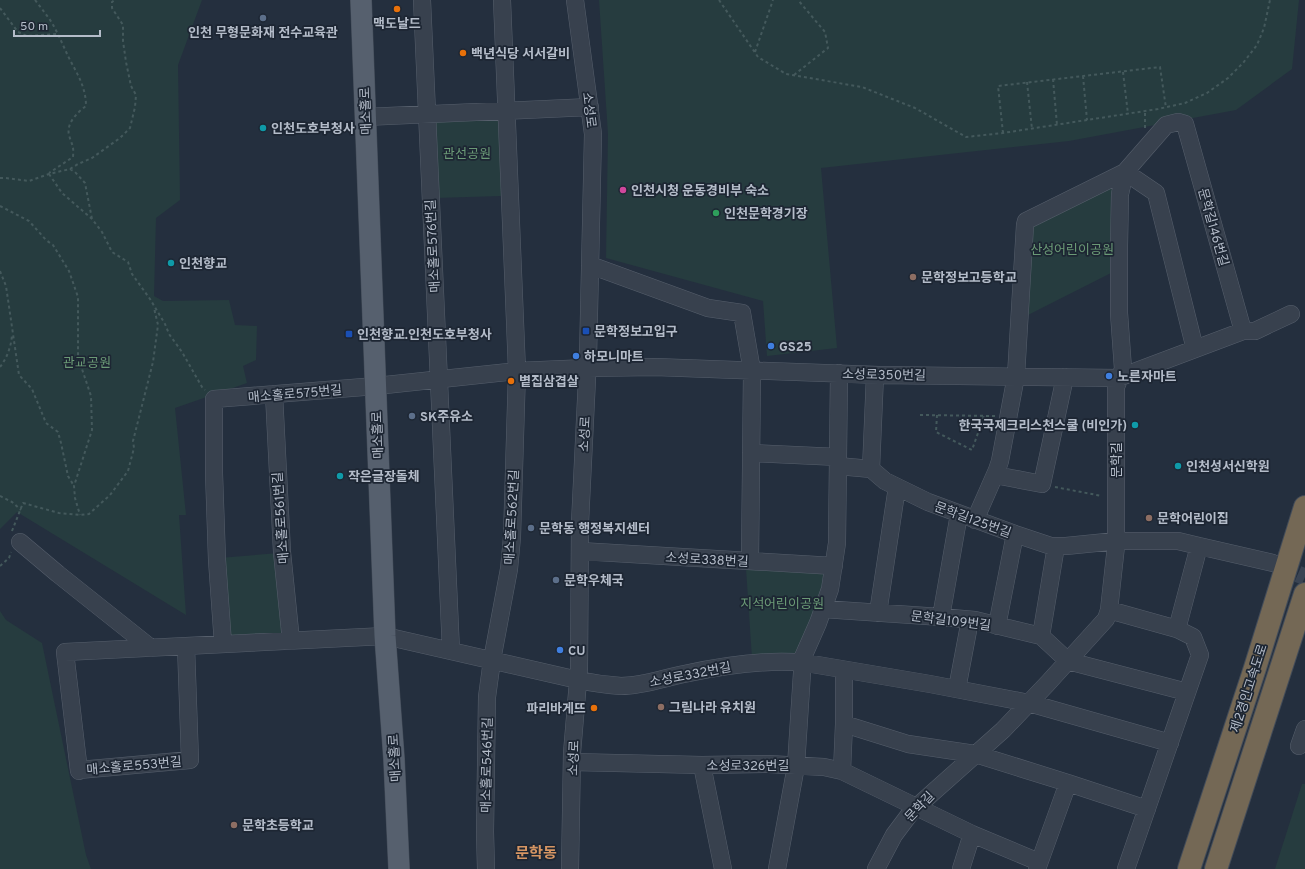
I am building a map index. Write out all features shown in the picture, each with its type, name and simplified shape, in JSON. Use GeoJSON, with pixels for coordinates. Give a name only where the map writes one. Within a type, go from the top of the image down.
{"type":"FeatureCollection","features":[{"type":"Feature","properties":{"kind":"highway","name":"제2경인고속도로"},"geometry":{"type":"LineString","coordinates":[[1188,869],[1255,668],[1305,508]]}},
{"type":"Feature","properties":{"kind":"highway","name":"제2경인고속도로"},"geometry":{"type":"LineString","coordinates":[[1216,869],[1305,594]]}},
{"type":"Feature","properties":{"kind":"main road","name":"매소홀로"},"geometry":{"type":"LineString","coordinates":[[361,0],[385,636],[394,759],[399,869]]}},
{"type":"Feature","properties":{"kind":"street","name":"매소홀로576번길"},"geometry":{"type":"LineString","coordinates":[[422,0],[438,379]]}},
{"type":"Feature","properties":{"kind":"street"},"geometry":{"type":"LineString","coordinates":[[502,0],[517,372]]}},
{"type":"Feature","properties":{"kind":"street","name":"소성로"},"geometry":{"type":"LineString","coordinates":[[570,869],[572,762],[578,680],[580,523],[587,368],[593,134],[575,0]]}},
{"type":"Feature","properties":{"kind":"street"},"geometry":{"type":"LineString","coordinates":[[365,117],[590,107]]}},
{"type":"Feature","properties":{"kind":"street","name":"문학길"},"geometry":{"type":"LineString","coordinates":[[876,869],[894,835],[916,807],[1003,730],[1106,619],[1109,610],[1116,541],[1116,387],[1118,378],[1123,369],[1119,313],[1120,194],[1125,172],[1166,125],[1178,122],[1185,124]]}},
{"type":"Feature","properties":{"kind":"street","name":"문학길146번길"},"geometry":{"type":"LineString","coordinates":[[1185,124],[1243,331]]}},
{"type":"Feature","properties":{"kind":"street"},"geometry":{"type":"LineString","coordinates":[[940,617],[967,517],[995,475],[1000,461],[1016,376],[1026,221],[1125,172],[1156,193],[1195,349]]}},
{"type":"Feature","properties":{"kind":"street"},"geometry":{"type":"LineString","coordinates":[[590,265],[708,308],[742,313],[752,371],[750,561]]}},
{"type":"Feature","properties":{"kind":"street"},"geometry":{"type":"LineString","coordinates":[[1118,378],[1243,331],[1255,331],[1291,314]]}},
{"type":"Feature","properties":{"kind":"street"},"geometry":{"type":"LineString","coordinates":[[376,386],[517,372],[587,368]]}},
{"type":"Feature","properties":{"kind":"street","name":"소성로350번길"},"geometry":{"type":"LineString","coordinates":[[587,368],[655,368],[875,375],[1118,378]]}},
{"type":"Feature","properties":{"kind":"street","name":"매소홀로562번길"},"geometry":{"type":"LineString","coordinates":[[492,660],[509,569],[512,537],[517,372]]}},
{"type":"Feature","properties":{"kind":"street"},"geometry":{"type":"LineString","coordinates":[[777,869],[796,766],[803,657],[818,623],[830,589],[837,543],[839,373]]}},
{"type":"Feature","properties":{"kind":"street"},"geometry":{"type":"LineString","coordinates":[[751,453],[838,462],[871,469],[875,375]]}},
{"type":"Feature","properties":{"kind":"street"},"geometry":{"type":"LineString","coordinates":[[995,475],[1042,484],[1065,377]]}},
{"type":"Feature","properties":{"kind":"street"},"geometry":{"type":"LineString","coordinates":[[438,379],[451,651]]}},
{"type":"Feature","properties":{"kind":"street","name":"매소홀로575번길"},"geometry":{"type":"LineString","coordinates":[[214,400],[376,386]]}},
{"type":"Feature","properties":{"kind":"street","name":"매소홀로561번길"},"geometry":{"type":"LineString","coordinates":[[274,394],[282,552],[292,641]]}},
{"type":"Feature","properties":{"kind":"street"},"geometry":{"type":"LineString","coordinates":[[214,400],[216,552],[223,644]]}},
{"type":"Feature","properties":{"kind":"street","name":"문학길125번길"},"geometry":{"type":"LineString","coordinates":[[871,469],[885,481],[928,502],[1051,546],[1116,541],[1178,541],[1273,563]]}},
{"type":"Feature","properties":{"kind":"street"},"geometry":{"type":"LineString","coordinates":[[878,613],[897,487]]}},
{"type":"Feature","properties":{"kind":"street"},"geometry":{"type":"LineString","coordinates":[[997,626],[1015,534]]}},
{"type":"Feature","properties":{"kind":"street"},"geometry":{"type":"LineString","coordinates":[[20,542],[151,648],[385,636],[578,680]]}},
{"type":"Feature","properties":{"kind":"street"},"geometry":{"type":"LineString","coordinates":[[1041,636],[1056,546]]}},
{"type":"Feature","properties":{"kind":"street"},"geometry":{"type":"LineString","coordinates":[[1176,629],[1199,546]]}},
{"type":"Feature","properties":{"kind":"street","name":"소성로338번길"},"geometry":{"type":"LineString","coordinates":[[580,551],[834,566]]}},
{"type":"Feature","properties":{"kind":"street","name":"문학길109번길"},"geometry":{"type":"LineString","coordinates":[[823,609],[970,620],[1041,636],[1068,661]]}},
{"type":"Feature","properties":{"kind":"street"},"geometry":{"type":"LineString","coordinates":[[1109,610],[1176,629],[1192,637],[1200,655],[1126,869]]}},
{"type":"Feature","properties":{"kind":"street"},"geometry":{"type":"LineString","coordinates":[[957,689],[970,620]]}},
{"type":"Feature","properties":{"kind":"street","name":"매소홀로553번길"},"geometry":{"type":"LineString","coordinates":[[151,648],[65,652],[79,770],[190,760],[186,646]]}},
{"type":"Feature","properties":{"kind":"street","name":"매소홀로546번길"},"geometry":{"type":"LineString","coordinates":[[486,869],[487,697],[492,660]]}},
{"type":"Feature","properties":{"kind":"street"},"geometry":{"type":"LineString","coordinates":[[1068,661],[1187,692]]}},
{"type":"Feature","properties":{"kind":"street","name":"소성로332번길"},"geometry":{"type":"LineString","coordinates":[[578,680],[622,686],[692,672],[738,665],[787,662],[802,663],[957,689],[1029,703],[1170,743]]}},
{"type":"Feature","properties":{"kind":"street"},"geometry":{"type":"LineString","coordinates":[[842,771],[844,670]]}},
{"type":"Feature","properties":{"kind":"street"},"geometry":{"type":"LineString","coordinates":[[844,724],[908,744],[976,754],[1147,809]]}},
{"type":"Feature","properties":{"kind":"street"},"geometry":{"type":"LineString","coordinates":[[1299,746],[1305,729]]}},
{"type":"Feature","properties":{"kind":"street","name":"소성로326번길"},"geometry":{"type":"LineString","coordinates":[[572,762],[702,765],[768,764],[824,767],[842,771],[1038,866]]}},
{"type":"Feature","properties":{"kind":"street"},"geometry":{"type":"LineString","coordinates":[[702,765],[723,869]]}},
{"type":"Feature","properties":{"kind":"street"},"geometry":{"type":"LineString","coordinates":[[1038,866],[1068,783]]}},
{"type":"Feature","properties":{"kind":"street"},"geometry":{"type":"LineString","coordinates":[[961,869],[972,834]]}},
{"type":"Feature","properties":{"kind":"path"},"geometry":{"type":"LineString","coordinates":[[35,0],[52,23],[76,68],[86,97],[86,106],[77,113],[69,129],[69,135],[73,144],[73,157],[48,174]]}},
{"type":"Feature","properties":{"kind":"path"},"geometry":{"type":"LineString","coordinates":[[0,178],[29,181],[48,174],[70,169],[92,158],[120,138],[130,128],[136,95],[131,86],[126,62],[123,40],[123,25],[112,8],[112,2],[115,0]]}},
{"type":"Feature","properties":{"kind":"path"},"geometry":{"type":"LineString","coordinates":[[719,0],[758,57],[786,74],[862,87],[915,108],[966,137],[998,134],[1128,114],[1166,108],[1185,103],[1207,92],[1228,78],[1243,63],[1257,45],[1264,28],[1270,0]]}},
{"type":"Feature","properties":{"kind":"path"},"geometry":{"type":"LineString","coordinates":[[755,52],[773,0]]}},
{"type":"Feature","properties":{"kind":"path"},"geometry":{"type":"LineString","coordinates":[[794,75],[828,48],[825,32],[798,0]]}},
{"type":"Feature","properties":{"kind":"path"},"geometry":{"type":"LineString","coordinates":[[0,8],[18,32],[27,36],[57,34]]}},
{"type":"Feature","properties":{"kind":"path"},"geometry":{"type":"LineString","coordinates":[[1003,133],[998,86],[1160,67],[1166,108]]}},
{"type":"Feature","properties":{"kind":"path"},"geometry":{"type":"LineString","coordinates":[[1123,71],[1128,114]]}},
{"type":"Feature","properties":{"kind":"path"},"geometry":{"type":"LineString","coordinates":[[1083,76],[1087,120]]}},
{"type":"Feature","properties":{"kind":"path"},"geometry":{"type":"LineString","coordinates":[[1052,79],[1057,125]]}},
{"type":"Feature","properties":{"kind":"path"},"geometry":{"type":"LineString","coordinates":[[1027,82],[1032,128]]}},
{"type":"Feature","properties":{"kind":"path"},"geometry":{"type":"LineString","coordinates":[[70,169],[85,183],[92,219]]}},
{"type":"Feature","properties":{"kind":"path"},"geometry":{"type":"LineString","coordinates":[[48,174],[62,193],[92,219],[102,232],[112,252],[128,262],[132,274],[150,299],[154,308],[165,324],[169,334],[182,352],[202,387],[214,400]]}},
{"type":"Feature","properties":{"kind":"path"},"geometry":{"type":"LineString","coordinates":[[0,206],[29,222],[46,240],[53,245],[69,271],[78,297],[78,357],[91,396],[92,430],[74,486],[75,498],[80,515]]}},
{"type":"Feature","properties":{"kind":"path"},"geometry":{"type":"LineString","coordinates":[[0,271],[6,286],[19,375],[32,389],[46,422],[58,432],[68,476],[74,486]]}},
{"type":"Feature","properties":{"kind":"path"},"geometry":{"type":"LineString","coordinates":[[0,496],[12,502],[21,510],[24,503],[58,513],[80,515],[90,514],[110,495],[128,471],[134,448],[133,441],[154,362],[158,325],[154,308]]}},
{"type":"Feature","properties":{"kind":"path"},"geometry":{"type":"LineString","coordinates":[[0,367],[6,360],[12,342],[13,330]]}},
{"type":"Feature","properties":{"kind":"path"},"geometry":{"type":"LineString","coordinates":[[920,415],[1008,417]]}},
{"type":"Feature","properties":{"kind":"path"},"geometry":{"type":"LineString","coordinates":[[937,415],[936,432],[972,450],[984,416]]}},
{"type":"Feature","properties":{"kind":"path"},"geometry":{"type":"LineString","coordinates":[[1042,484],[1101,496],[1116,496]]}},
{"type":"Feature","properties":{"kind":"green space","name":"관교공원"},"geometry":{"type":"Polygon","coordinates":[[[0,0],[202,0],[178,65],[180,200],[156,218],[154,296],[163,301],[229,300],[235,325],[257,326],[256,360],[243,366],[247,383],[175,408],[186,515],[179,515],[186,615],[17,512],[0,529],[0,0]]]}},
{"type":"Feature","properties":{"kind":"green space","name":"인천문학경기장"},"geometry":{"type":"Polygon","coordinates":[[[599,0],[1299,0],[1292,69],[1236,110],[1069,141],[821,168],[837,348],[767,356],[763,301],[606,258],[608,134],[599,0]]]}},
{"type":"Feature","properties":{"kind":"green space","name":"관선공원"},"geometry":{"type":"Polygon","coordinates":[[[432,118],[502,119],[501,196],[435,198],[432,118]]]}},
{"type":"Feature","properties":{"kind":"green space","name":"산성어린이공원"},"geometry":{"type":"Polygon","coordinates":[[[1117,182],[1111,273],[1028,315],[1029,227],[1117,182]]]}},
{"type":"Feature","properties":{"kind":"green space"},"geometry":{"type":"Polygon","coordinates":[[[279,553],[287,638],[227,640],[219,558],[279,553]]]}},
{"type":"Feature","properties":{"kind":"green space","name":"지석어린이공원"},"geometry":{"type":"Polygon","coordinates":[[[746,568],[826,573],[816,607],[796,656],[752,658],[746,568]]]}},
{"type":"Feature","properties":{"kind":"green space"},"geometry":{"type":"Polygon","coordinates":[[[0,611],[6,620],[42,643],[86,855],[91,869],[0,869],[0,611]]]}},
{"type":"Feature","properties":{"kind":"green space"},"geometry":{"type":"Polygon","coordinates":[[[1302,784],[1305,784],[1305,869],[1275,869],[1302,784]]]}},
{"type":"Feature","properties":{"kind":"tunnel"},"geometry":{"type":"LineString","coordinates":[[1275,564],[1305,577]]}},
{"type":"Feature","properties":{"kind":"place","name":"맥도날드"},"geometry":{"type":"Point","coordinates":[397,9]}},
{"type":"Feature","properties":{"kind":"place","name":"인천 무형문화재 전수교육관"},"geometry":{"type":"Point","coordinates":[263,18]}},
{"type":"Feature","properties":{"kind":"place","name":"백년식당 서서갈비"},"geometry":{"type":"Point","coordinates":[463,53]}},
{"type":"Feature","properties":{"kind":"place","name":"인천도호부청사"},"geometry":{"type":"Point","coordinates":[263,128]}},
{"type":"Feature","properties":{"kind":"place","name":"인천시청 운동경비부 숙소"},"geometry":{"type":"Point","coordinates":[623,190]}},
{"type":"Feature","properties":{"kind":"place","name":"인천문학경기장"},"geometry":{"type":"Point","coordinates":[716,213]}},
{"type":"Feature","properties":{"kind":"place","name":"인천향교"},"geometry":{"type":"Point","coordinates":[171,263]}},
{"type":"Feature","properties":{"kind":"place","name":"문학정보고등학교"},"geometry":{"type":"Point","coordinates":[913,277]}},
{"type":"Feature","properties":{"kind":"place","name":"문학정보고입구"},"geometry":{"type":"Point","coordinates":[586,331]}},
{"type":"Feature","properties":{"kind":"place","name":"인천향교.인천도호부청사"},"geometry":{"type":"Point","coordinates":[349,334]}},
{"type":"Feature","properties":{"kind":"place","name":"GS25"},"geometry":{"type":"Point","coordinates":[771,346]}},
{"type":"Feature","properties":{"kind":"place","name":"하모니마트"},"geometry":{"type":"Point","coordinates":[576,356]}},
{"type":"Feature","properties":{"kind":"place","name":"노른자마트"},"geometry":{"type":"Point","coordinates":[1109,376]}},
{"type":"Feature","properties":{"kind":"place","name":"볕집삼겹살"},"geometry":{"type":"Point","coordinates":[511,381]}},
{"type":"Feature","properties":{"kind":"place","name":"SK주유소"},"geometry":{"type":"Point","coordinates":[412,416]}},
{"type":"Feature","properties":{"kind":"place","name":"한국국제크리스천스쿨 (비인가)"},"geometry":{"type":"Point","coordinates":[1135,425]}},
{"type":"Feature","properties":{"kind":"place","name":"인천성서신학원"},"geometry":{"type":"Point","coordinates":[1178,466]}},
{"type":"Feature","properties":{"kind":"place","name":"작은글장돌체"},"geometry":{"type":"Point","coordinates":[340,476]}},
{"type":"Feature","properties":{"kind":"place","name":"문학어린이집"},"geometry":{"type":"Point","coordinates":[1149,518]}},
{"type":"Feature","properties":{"kind":"place","name":"문학동 행정복지센터"},"geometry":{"type":"Point","coordinates":[531,528]}},
{"type":"Feature","properties":{"kind":"place","name":"문학우체국"},"geometry":{"type":"Point","coordinates":[556,580]}},
{"type":"Feature","properties":{"kind":"place","name":"CU"},"geometry":{"type":"Point","coordinates":[560,650]}},
{"type":"Feature","properties":{"kind":"place","name":"그림나라 유치원"},"geometry":{"type":"Point","coordinates":[661,707]}},
{"type":"Feature","properties":{"kind":"place","name":"파리바게뜨"},"geometry":{"type":"Point","coordinates":[594,708]}},
{"type":"Feature","properties":{"kind":"place","name":"문학초등학교"},"geometry":{"type":"Point","coordinates":[234,825]}},
{"type":"Feature","properties":{"kind":"district","name":"문학동"},"geometry":{"type":"Point","coordinates":[536,853]}}]}
